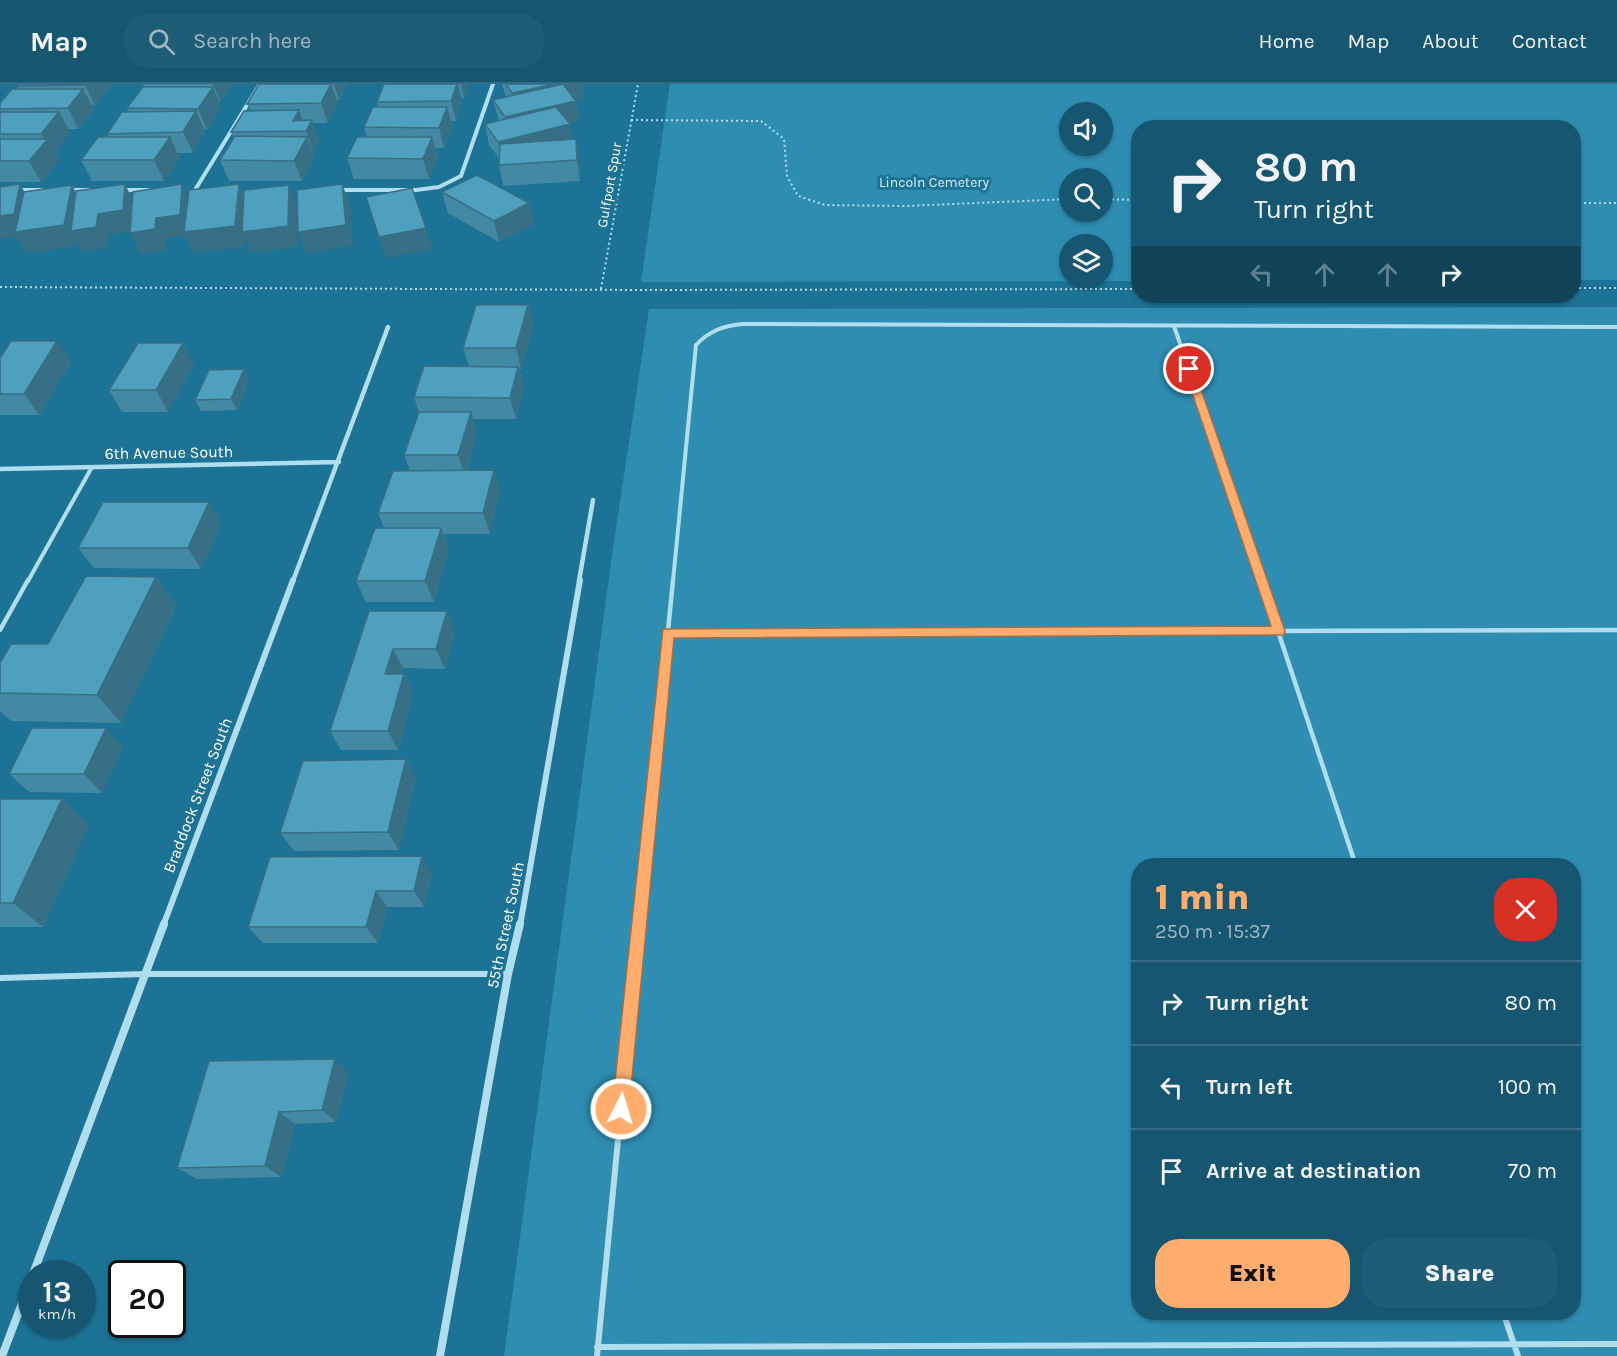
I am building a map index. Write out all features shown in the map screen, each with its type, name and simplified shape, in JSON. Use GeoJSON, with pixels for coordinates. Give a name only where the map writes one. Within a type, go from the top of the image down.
{"type":"FeatureCollection","features":[{"type":"Feature","properties":{"kind":"street"},"geometry":{"type":"LineString","coordinates":[[195,190],[260,84]]}},
{"type":"Feature","properties":{"kind":"street"},"geometry":{"type":"LineString","coordinates":[[334,190],[416,190],[439,186],[461,176],[493,84]]}},
{"type":"Feature","properties":{"kind":"street"},"geometry":{"type":"LineString","coordinates":[[0,190],[46,190]]}},
{"type":"Feature","properties":{"kind":"street"},"geometry":{"type":"LineString","coordinates":[[57,190],[92,190]]}},
{"type":"Feature","properties":{"kind":"street"},"geometry":{"type":"LineString","coordinates":[[115,190],[160,190]]}},
{"type":"Feature","properties":{"kind":"street"},"geometry":{"type":"LineString","coordinates":[[183,190],[207,190]]}},
{"type":"Feature","properties":{"kind":"street","name":"Braddock Street South"},"geometry":{"type":"LineString","coordinates":[[38,1260],[388,327]]}},
{"type":"Feature","properties":{"kind":"street","name":"6th Avenue South"},"geometry":{"type":"LineString","coordinates":[[0,469],[339,462]]}},
{"type":"Feature","properties":{"kind":"street","name":"55th Street South"},"geometry":{"type":"LineString","coordinates":[[440,1356],[508,974],[524,910],[593,500]]}},
{"type":"Feature","properties":{"kind":"street","name":"Braddock Street South"},"geometry":{"type":"LineString","coordinates":[[2,1356],[18,1313]]}},
{"type":"Feature","properties":{"kind":"lane"},"geometry":{"type":"LineString","coordinates":[[597,1356],[696,345],[704,335],[720,326],[742,324],[1617,327]]}},
{"type":"Feature","properties":{"kind":"lane"},"geometry":{"type":"LineString","coordinates":[[1174,326],[1279,631],[1353,858]]}},
{"type":"Feature","properties":{"kind":"lane"},"geometry":{"type":"LineString","coordinates":[[0,630],[92,467]]}},
{"type":"Feature","properties":{"kind":"lane"},"geometry":{"type":"LineString","coordinates":[[668,633],[1617,630]]}},
{"type":"Feature","properties":{"kind":"lane"},"geometry":{"type":"LineString","coordinates":[[0,978],[146,974],[508,974]]}},
{"type":"Feature","properties":{"kind":"lane"},"geometry":{"type":"LineString","coordinates":[[1506,1320],[1518,1356]]}},
{"type":"Feature","properties":{"kind":"lane"},"geometry":{"type":"LineString","coordinates":[[597,1347],[1617,1344]]}},
{"type":"Feature","properties":{"kind":"path","name":"Gulfport Spur"},"geometry":{"type":"LineString","coordinates":[[601,289],[638,84]]}},
{"type":"Feature","properties":{"kind":"path"},"geometry":{"type":"LineString","coordinates":[[631,120],[761,121],[784,139],[787,176],[798,196],[825,205],[906,206],[1059,199]]}},
{"type":"Feature","properties":{"kind":"path"},"geometry":{"type":"LineString","coordinates":[[1113,199],[1131,200]]}},
{"type":"Feature","properties":{"kind":"path"},"geometry":{"type":"LineString","coordinates":[[1581,203],[1617,203]]}},
{"type":"Feature","properties":{"kind":"path"},"geometry":{"type":"LineString","coordinates":[[0,287],[1131,289]]}},
{"type":"Feature","properties":{"kind":"path"},"geometry":{"type":"LineString","coordinates":[[1581,288],[1617,288]]}},
{"type":"Feature","properties":{"kind":"green space","name":"Lincoln Cemetery"},"geometry":{"type":"Polygon","coordinates":[[[670,84],[1617,84],[1617,280],[1581,280],[1581,120],[1131,120],[1131,281],[1113,281],[1113,234],[1059,234],[1059,281],[641,282],[670,84]]]}},
{"type":"Feature","properties":{"kind":"green space"},"geometry":{"type":"Polygon","coordinates":[[[1617,307],[1617,1356],[504,1356],[613,548],[649,309],[1617,307]]]}},
{"type":"Feature","properties":{"kind":"building"},"geometry":{"type":"Polygon","coordinates":[[[18,84],[86,84],[17,86],[18,84]]]}},
{"type":"Feature","properties":{"kind":"building"},"geometry":{"type":"Polygon","coordinates":[[[259,84],[331,84],[321,103],[247,104],[259,84]]]}},
{"type":"Feature","properties":{"kind":"building"},"geometry":{"type":"Polygon","coordinates":[[[384,84],[457,84],[451,101],[377,102],[384,84]]]}},
{"type":"Feature","properties":{"kind":"building"},"geometry":{"type":"Polygon","coordinates":[[[506,84],[555,84],[512,93],[506,84]]]}},
{"type":"Feature","properties":{"kind":"building"},"geometry":{"type":"Polygon","coordinates":[[[563,84],[576,101],[505,117],[493,100],[563,84]]]}},
{"type":"Feature","properties":{"kind":"building"},"geometry":{"type":"Polygon","coordinates":[[[143,87],[213,87],[198,109],[127,108],[143,87]]]}},
{"type":"Feature","properties":{"kind":"building"},"geometry":{"type":"Polygon","coordinates":[[[12,89],[83,89],[68,108],[0,109],[0,103],[12,89]]]}},
{"type":"Feature","properties":{"kind":"building"},"geometry":{"type":"Polygon","coordinates":[[[373,107],[447,107],[439,128],[364,127],[373,107]]]}},
{"type":"Feature","properties":{"kind":"building"},"geometry":{"type":"Polygon","coordinates":[[[556,107],[570,124],[498,142],[485,124],[556,107]]]}},
{"type":"Feature","properties":{"kind":"building"},"geometry":{"type":"Polygon","coordinates":[[[299,110],[293,121],[312,120],[306,131],[231,132],[244,111],[299,110]]]}},
{"type":"Feature","properties":{"kind":"building"},"geometry":{"type":"Polygon","coordinates":[[[196,111],[183,132],[107,134],[122,112],[196,111]]]}},
{"type":"Feature","properties":{"kind":"building"},"geometry":{"type":"Polygon","coordinates":[[[0,112],[59,112],[41,134],[0,134],[0,112]]]}},
{"type":"Feature","properties":{"kind":"building"},"geometry":{"type":"Polygon","coordinates":[[[235,136],[307,137],[294,161],[220,160],[235,136]]]}},
{"type":"Feature","properties":{"kind":"building"},"geometry":{"type":"Polygon","coordinates":[[[98,137],[170,137],[154,160],[81,160],[98,137]]]}},
{"type":"Feature","properties":{"kind":"building"},"geometry":{"type":"Polygon","coordinates":[[[357,137],[432,137],[423,159],[347,158],[357,137]]]}},
{"type":"Feature","properties":{"kind":"building"},"geometry":{"type":"Polygon","coordinates":[[[0,139],[48,139],[29,161],[0,161],[0,139]]]}},
{"type":"Feature","properties":{"kind":"building"},"geometry":{"type":"Polygon","coordinates":[[[576,139],[577,160],[499,165],[500,144],[576,139]]]}},
{"type":"Feature","properties":{"kind":"building"},"geometry":{"type":"Polygon","coordinates":[[[477,175],[529,203],[494,221],[442,192],[477,175]]]}},
{"type":"Feature","properties":{"kind":"building"},"geometry":{"type":"Polygon","coordinates":[[[20,184],[14,214],[0,216],[0,187],[20,184]]]}},
{"type":"Feature","properties":{"kind":"building"},"geometry":{"type":"Polygon","coordinates":[[[125,184],[123,210],[98,214],[96,227],[71,231],[76,191],[125,184]]]}},
{"type":"Feature","properties":{"kind":"building"},"geometry":{"type":"Polygon","coordinates":[[[182,184],[180,215],[156,218],[155,229],[130,233],[133,192],[182,184]]]}},
{"type":"Feature","properties":{"kind":"building"},"geometry":{"type":"Polygon","coordinates":[[[239,184],[235,226],[184,232],[189,190],[239,184]]]}},
{"type":"Feature","properties":{"kind":"building"},"geometry":{"type":"Polygon","coordinates":[[[342,184],[346,225],[298,232],[297,190],[342,184]]]}},
{"type":"Feature","properties":{"kind":"building"},"geometry":{"type":"Polygon","coordinates":[[[72,185],[64,225],[15,232],[24,192],[72,185]]]}},
{"type":"Feature","properties":{"kind":"building"},"geometry":{"type":"Polygon","coordinates":[[[289,185],[288,226],[242,232],[244,190],[289,185]]]}},
{"type":"Feature","properties":{"kind":"building"},"geometry":{"type":"Polygon","coordinates":[[[412,188],[426,228],[379,237],[366,197],[412,188]]]}},
{"type":"Feature","properties":{"kind":"building"},"geometry":{"type":"Polygon","coordinates":[[[476,305],[528,305],[516,348],[463,348],[476,305]]]}},
{"type":"Feature","properties":{"kind":"building"},"geometry":{"type":"Polygon","coordinates":[[[11,341],[57,341],[24,394],[0,394],[0,358],[11,341]]]}},
{"type":"Feature","properties":{"kind":"building"},"geometry":{"type":"Polygon","coordinates":[[[138,343],[183,343],[156,390],[109,390],[138,343]]]}},
{"type":"Feature","properties":{"kind":"building"},"geometry":{"type":"Polygon","coordinates":[[[424,366],[518,367],[510,398],[414,397],[424,366]]]}},
{"type":"Feature","properties":{"kind":"building"},"geometry":{"type":"Polygon","coordinates":[[[244,369],[231,399],[195,400],[209,370],[244,369]]]}},
{"type":"Feature","properties":{"kind":"building"},"geometry":{"type":"Polygon","coordinates":[[[419,412],[471,412],[458,455],[404,455],[419,412]]]}},
{"type":"Feature","properties":{"kind":"building"},"geometry":{"type":"Polygon","coordinates":[[[494,470],[483,513],[378,513],[393,471],[494,470]]]}},
{"type":"Feature","properties":{"kind":"building"},"geometry":{"type":"Polygon","coordinates":[[[103,502],[209,502],[188,548],[78,548],[103,502]]]}},
{"type":"Feature","properties":{"kind":"building"},"geometry":{"type":"Polygon","coordinates":[[[375,528],[441,528],[425,581],[356,581],[375,528]]]}},
{"type":"Feature","properties":{"kind":"building"},"geometry":{"type":"Polygon","coordinates":[[[86,576],[156,577],[97,695],[0,693],[0,663],[11,644],[48,644],[86,576]]]}},
{"type":"Feature","properties":{"kind":"building"},"geometry":{"type":"Polygon","coordinates":[[[369,611],[447,611],[436,649],[393,649],[385,674],[404,674],[388,731],[330,731],[369,611]]]}},
{"type":"Feature","properties":{"kind":"building"},"geometry":{"type":"Polygon","coordinates":[[[32,728],[106,728],[84,774],[9,774],[32,728]]]}},
{"type":"Feature","properties":{"kind":"building"},"geometry":{"type":"Polygon","coordinates":[[[406,759],[388,832],[280,833],[303,761],[406,759]]]}},
{"type":"Feature","properties":{"kind":"building"},"geometry":{"type":"Polygon","coordinates":[[[0,799],[62,799],[13,903],[0,903],[0,799]]]}},
{"type":"Feature","properties":{"kind":"building"},"geometry":{"type":"Polygon","coordinates":[[[422,856],[414,891],[376,891],[366,927],[248,927],[270,857],[422,856]]]}},
{"type":"Feature","properties":{"kind":"building"},"geometry":{"type":"Polygon","coordinates":[[[335,1059],[322,1110],[279,1112],[265,1166],[177,1168],[209,1061],[335,1059]]]}},
{"type":"Feature","properties":{"kind":"route"},"geometry":{"type":"LineString","coordinates":[[621,1109],[668,633],[1279,631],[1189,369]]}}]}
